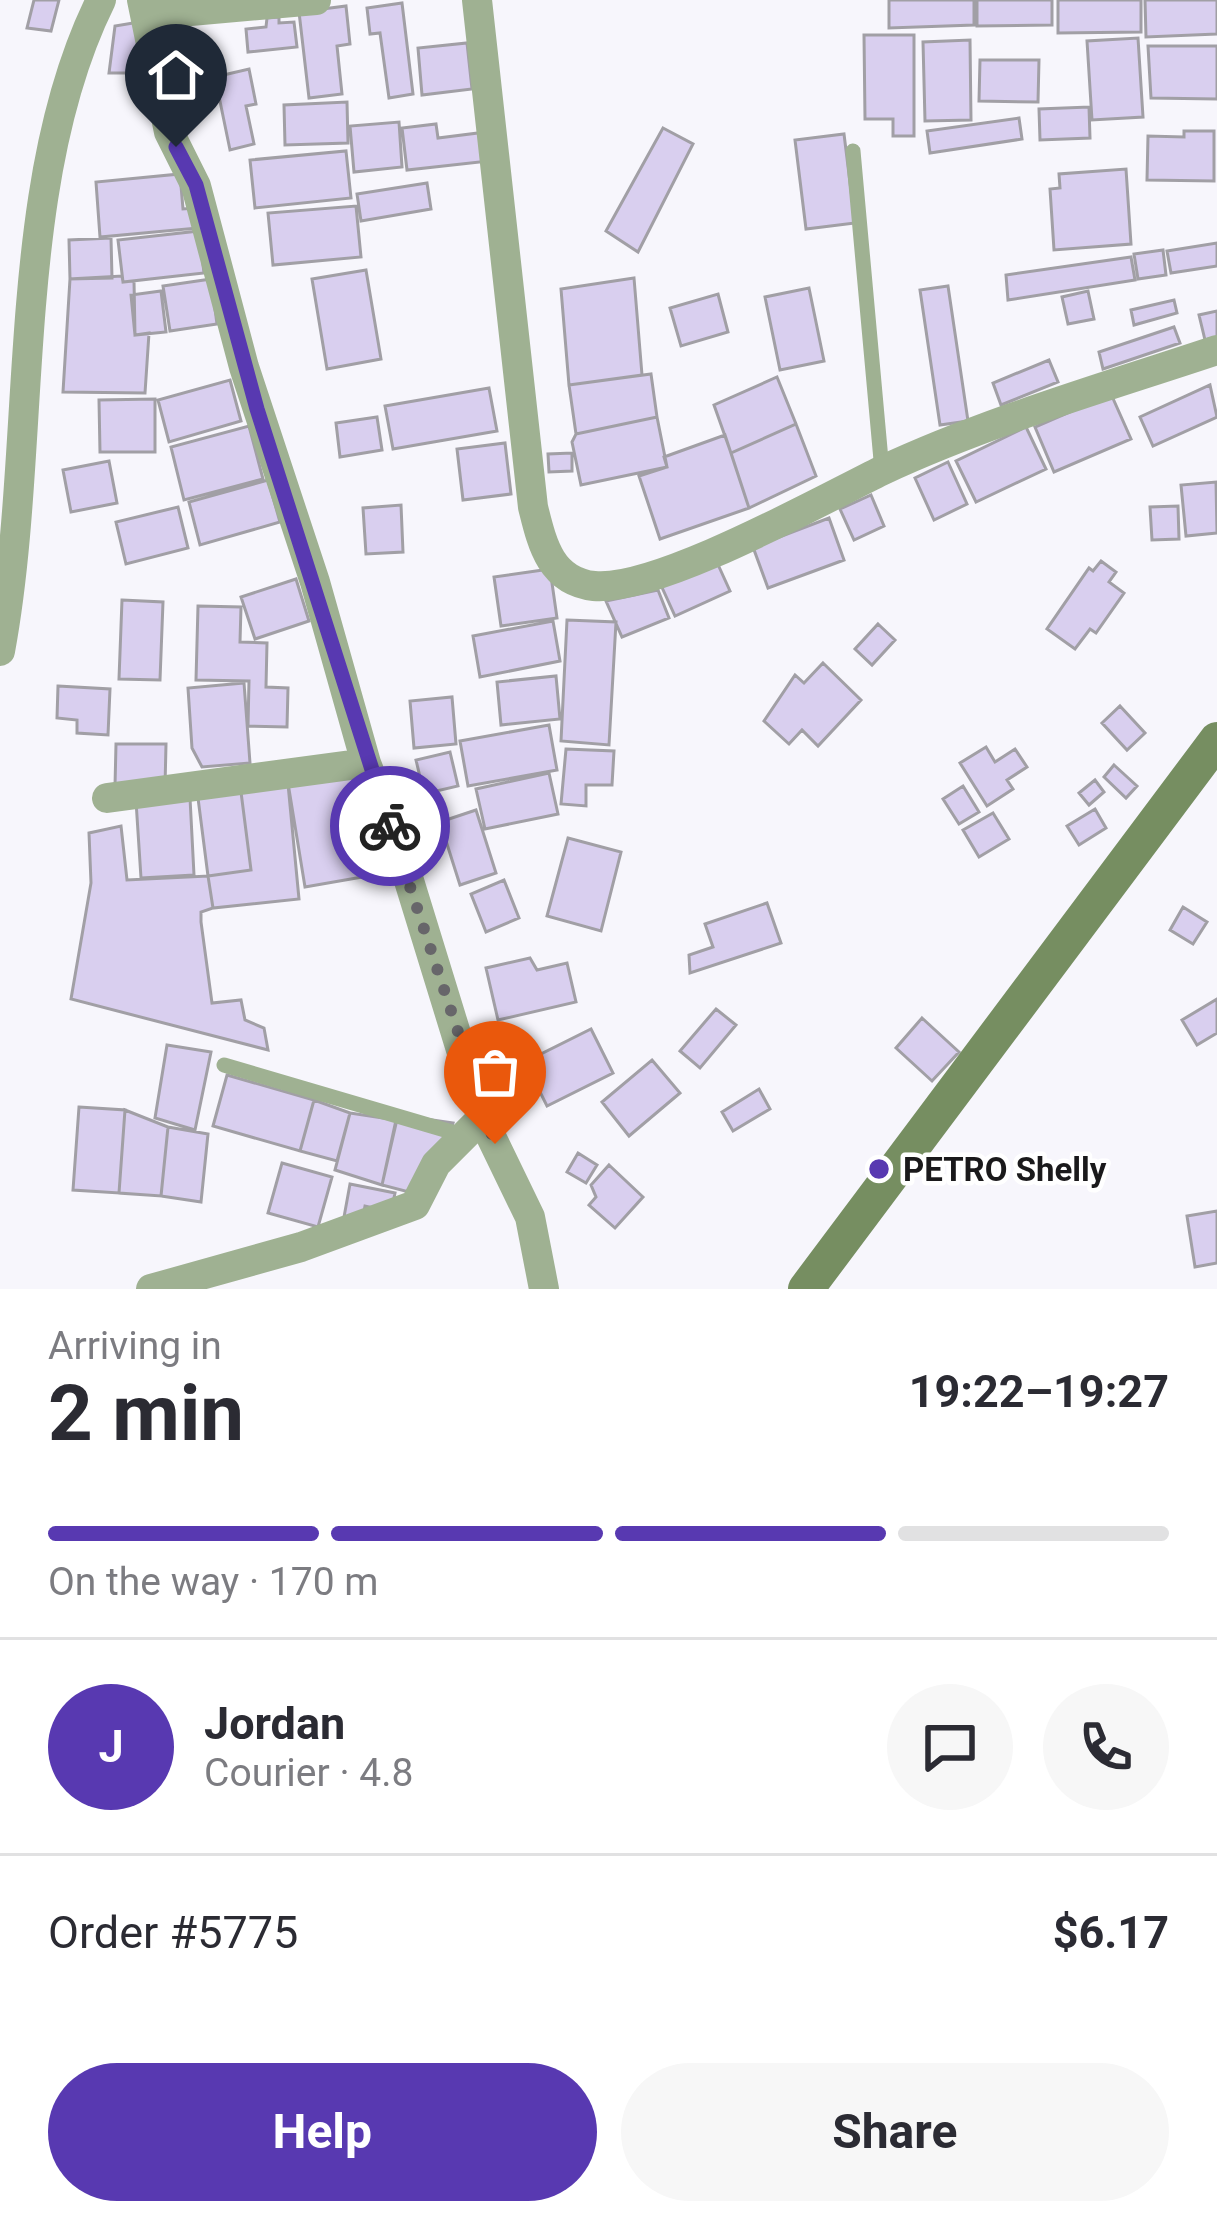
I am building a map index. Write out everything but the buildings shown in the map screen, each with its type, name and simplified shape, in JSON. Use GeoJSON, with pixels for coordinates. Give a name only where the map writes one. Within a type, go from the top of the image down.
{"type":"FeatureCollection","features":[{"type":"Feature","properties":{"kind":"street"},"geometry":{"type":"LineString","coordinates":[[0,651],[48,166],[71,68],[101,0]]}},
{"type":"Feature","properties":{"kind":"street"},"geometry":{"type":"LineString","coordinates":[[316,0],[144,8],[169,131],[196,185],[244,367],[315,582],[366,763],[402,858],[472,1126],[530,1217],[544,1289]]}},
{"type":"Feature","properties":{"kind":"street"},"geometry":{"type":"LineString","coordinates":[[477,0],[533,507],[550,562],[578,583],[616,586],[675,566],[882,471],[1217,350]]}},
{"type":"Feature","properties":{"kind":"street"},"geometry":{"type":"LineString","coordinates":[[806,1289],[1217,740]]}},
{"type":"Feature","properties":{"kind":"street"},"geometry":{"type":"LineString","coordinates":[[107,798],[366,763]]}},
{"type":"Feature","properties":{"kind":"street"},"geometry":{"type":"LineString","coordinates":[[151,1289],[401,1212],[423,1196],[436,1164],[472,1126]]}},
{"type":"Feature","properties":{"kind":"lane"},"geometry":{"type":"LineString","coordinates":[[853,151],[882,471]]}},
{"type":"Feature","properties":{"kind":"lane"},"geometry":{"type":"LineString","coordinates":[[224,1065],[472,1126]]}},
{"type":"Feature","properties":{"kind":"way so far"},"geometry":{"type":"LineString","coordinates":[[390,826],[482,1118],[495,1144]]}},
{"type":"Feature","properties":{"kind":"place","name":"PETRO Shelly"},"geometry":{"type":"Point","coordinates":[879,1169]}},
{"type":"Feature","properties":{"kind":"route"},"geometry":{"type":"LineString","coordinates":[[176,147],[196,185],[282,493],[315,582],[366,763],[390,826]]}}]}
